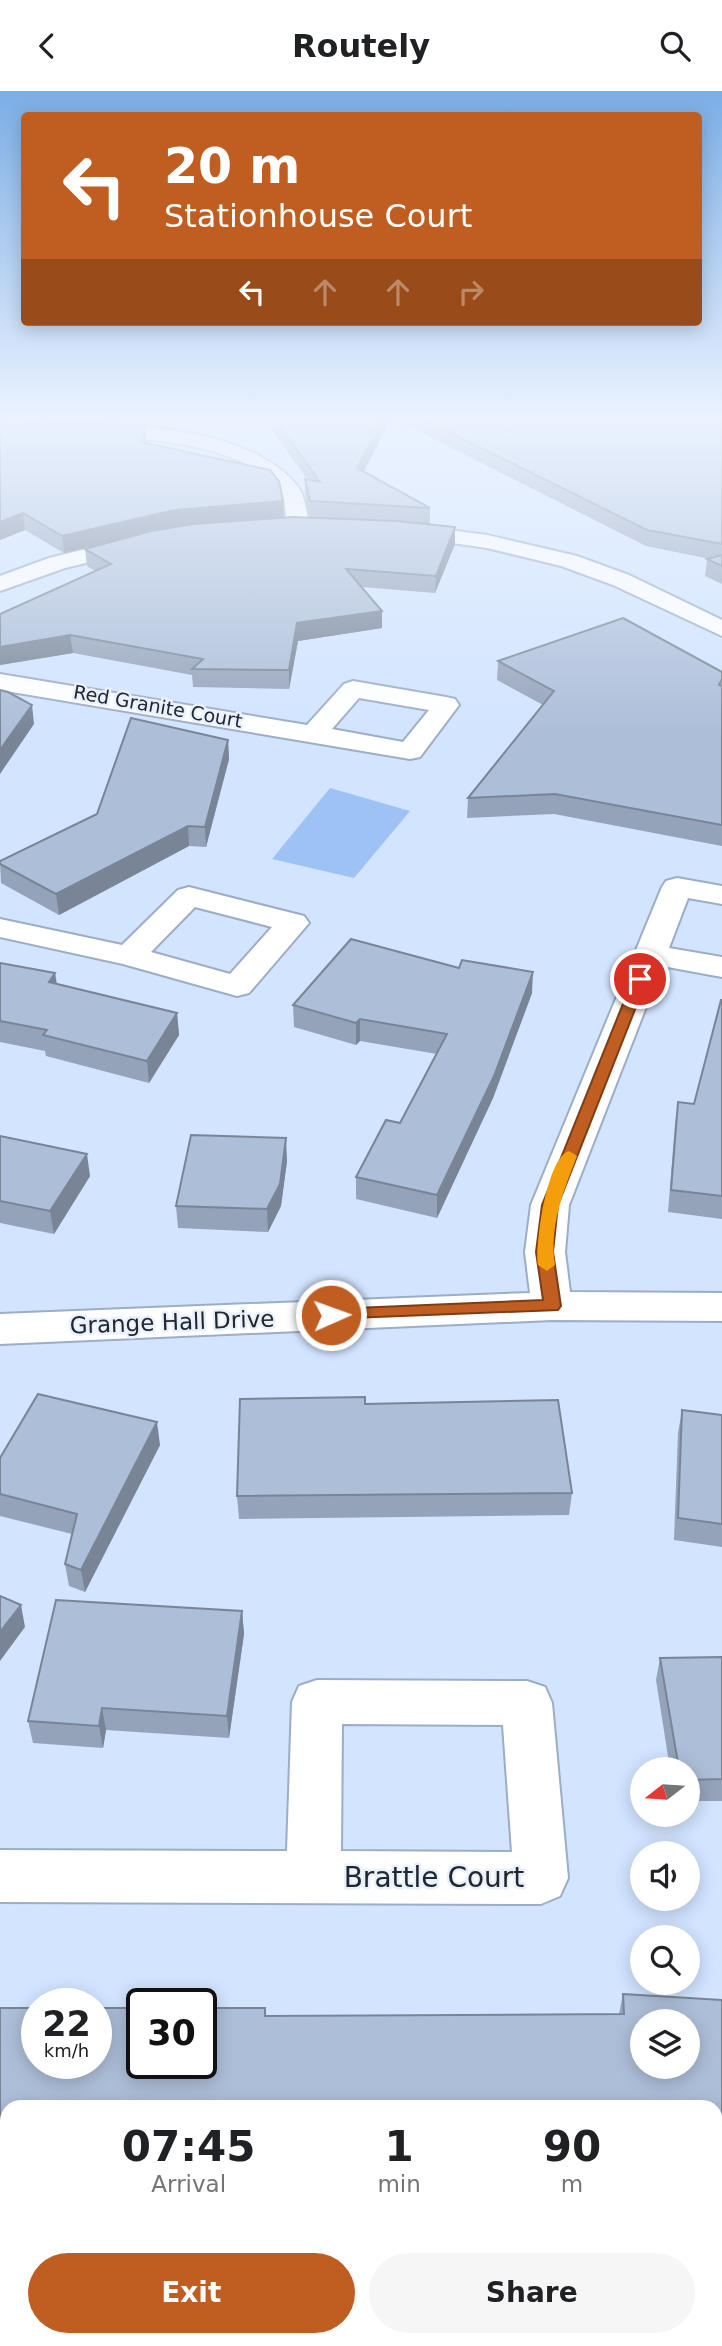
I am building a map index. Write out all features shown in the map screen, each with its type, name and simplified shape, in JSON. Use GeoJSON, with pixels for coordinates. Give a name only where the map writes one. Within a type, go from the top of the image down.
{"type":"FeatureCollection","features":[{"type":"Feature","properties":{"kind":"street"},"geometry":{"type":"LineString","coordinates":[[272,527],[324,527]]}},
{"type":"Feature","properties":{"kind":"street"},"geometry":{"type":"LineString","coordinates":[[389,529],[461,536],[564,559],[622,580],[722,629]]}},
{"type":"Feature","properties":{"kind":"street"},"geometry":{"type":"LineString","coordinates":[[0,584],[57,563],[158,540]]}},
{"type":"Feature","properties":{"kind":"street","name":"Red Granite Court"},"geometry":{"type":"LineString","coordinates":[[0,683],[59,689],[315,733]]}},
{"type":"Feature","properties":{"kind":"street"},"geometry":{"type":"LineString","coordinates":[[552,1306],[545,1252],[550,1205],[677,887],[722,895]]}},
{"type":"Feature","properties":{"kind":"street"},"geometry":{"type":"LineString","coordinates":[[0,928],[129,957]]}},
{"type":"Feature","properties":{"kind":"street"},"geometry":{"type":"LineString","coordinates":[[650,954],[722,967]]}},
{"type":"Feature","properties":{"kind":"street","name":"Grange Hall Drive"},"geometry":{"type":"LineString","coordinates":[[0,1329],[552,1306],[722,1307]]}},
{"type":"Feature","properties":{"kind":"street","name":"Brattle Court"},"geometry":{"type":"LineString","coordinates":[[0,1876],[541,1878],[527,1703],[317,1702],[314,1877]]}},
{"type":"Feature","properties":{"kind":"shaded area"},"geometry":{"type":"Polygon","coordinates":[[[330,788],[410,811],[354,878],[272,859],[330,788]]]}},
{"type":"Feature","properties":{"kind":"building"},"geometry":{"type":"Polygon","coordinates":[[[40,523],[117,523],[62,536],[40,523]]]}},
{"type":"Feature","properties":{"kind":"building"},"geometry":{"type":"Polygon","coordinates":[[[419,523],[455,527],[436,576],[346,569],[382,611],[297,623],[289,670],[192,669],[203,659],[70,635],[0,647],[0,614],[111,564],[85,549],[151,531],[194,524],[419,523]]]}},
{"type":"Feature","properties":{"kind":"building"},"geometry":{"type":"Polygon","coordinates":[[[633,523],[722,523],[722,544],[647,530],[633,523]]]}},
{"type":"Feature","properties":{"kind":"building"},"geometry":{"type":"Polygon","coordinates":[[[722,555],[722,566],[707,559],[722,555]]]}},
{"type":"Feature","properties":{"kind":"building"},"geometry":{"type":"Polygon","coordinates":[[[623,618],[722,672],[719,685],[722,686],[722,825],[555,794],[468,798],[554,691],[498,661],[623,618]]]}},
{"type":"Feature","properties":{"kind":"building"},"geometry":{"type":"Polygon","coordinates":[[[0,690],[32,705],[0,750],[0,690]]]}},
{"type":"Feature","properties":{"kind":"building"},"geometry":{"type":"Polygon","coordinates":[[[131,718],[228,740],[205,827],[188,826],[56,894],[0,864],[0,861],[97,814],[131,718]]]}},
{"type":"Feature","properties":{"kind":"building"},"geometry":{"type":"Polygon","coordinates":[[[351,939],[459,968],[462,960],[533,972],[494,1076],[437,1195],[356,1177],[386,1120],[400,1123],[447,1034],[360,1019],[356,1023],[293,1005],[351,939]]]}},
{"type":"Feature","properties":{"kind":"building"},"geometry":{"type":"Polygon","coordinates":[[[0,963],[55,973],[49,982],[177,1013],[147,1061],[43,1035],[47,1030],[0,1021],[0,963]]]}},
{"type":"Feature","properties":{"kind":"building"},"geometry":{"type":"Polygon","coordinates":[[[721,1000],[722,1196],[671,1190],[678,1102],[694,1104],[721,1000]]]}},
{"type":"Feature","properties":{"kind":"building"},"geometry":{"type":"Polygon","coordinates":[[[191,1135],[286,1138],[280,1184],[267,1209],[176,1206],[191,1135]]]}},
{"type":"Feature","properties":{"kind":"building"},"geometry":{"type":"Polygon","coordinates":[[[0,1136],[87,1154],[50,1211],[0,1201],[0,1136]]]}},
{"type":"Feature","properties":{"kind":"building"},"geometry":{"type":"Polygon","coordinates":[[[38,1394],[157,1422],[81,1570],[65,1564],[77,1514],[0,1494],[0,1458],[38,1394]]]}},
{"type":"Feature","properties":{"kind":"building"},"geometry":{"type":"Polygon","coordinates":[[[365,1397],[365,1404],[558,1400],[572,1493],[237,1496],[240,1399],[365,1397]]]}},
{"type":"Feature","properties":{"kind":"building"},"geometry":{"type":"Polygon","coordinates":[[[682,1410],[722,1415],[722,1524],[678,1518],[682,1410]]]}},
{"type":"Feature","properties":{"kind":"building"},"geometry":{"type":"Polygon","coordinates":[[[0,1596],[21,1605],[0,1632],[0,1596]]]}},
{"type":"Feature","properties":{"kind":"building"},"geometry":{"type":"Polygon","coordinates":[[[56,1600],[242,1611],[227,1716],[102,1708],[99,1726],[28,1721],[56,1600]]]}},
{"type":"Feature","properties":{"kind":"building"},"geometry":{"type":"Polygon","coordinates":[[[722,1657],[722,1779],[700,1780],[700,1757],[677,1757],[660,1658],[722,1657]]]}},
{"type":"Feature","properties":{"kind":"building"},"geometry":{"type":"Polygon","coordinates":[[[623,1994],[722,2000],[722,2100],[0,2100],[0,2008],[21,2008],[21,2079],[112,2079],[112,2008],[126,2008],[126,2079],[217,2079],[217,2008],[265,2008],[265,2016],[624,2014],[623,1994]]]}},
{"type":"Feature","properties":{"kind":"slow traffic"},"geometry":{"type":"LineString","coordinates":[[547,1265],[545,1252],[550,1205],[569,1156]]}},
{"type":"Feature","properties":{"kind":"route"},"geometry":{"type":"LineString","coordinates":[[331,1315],[552,1306],[545,1252],[550,1205],[640,979]]}}]}
